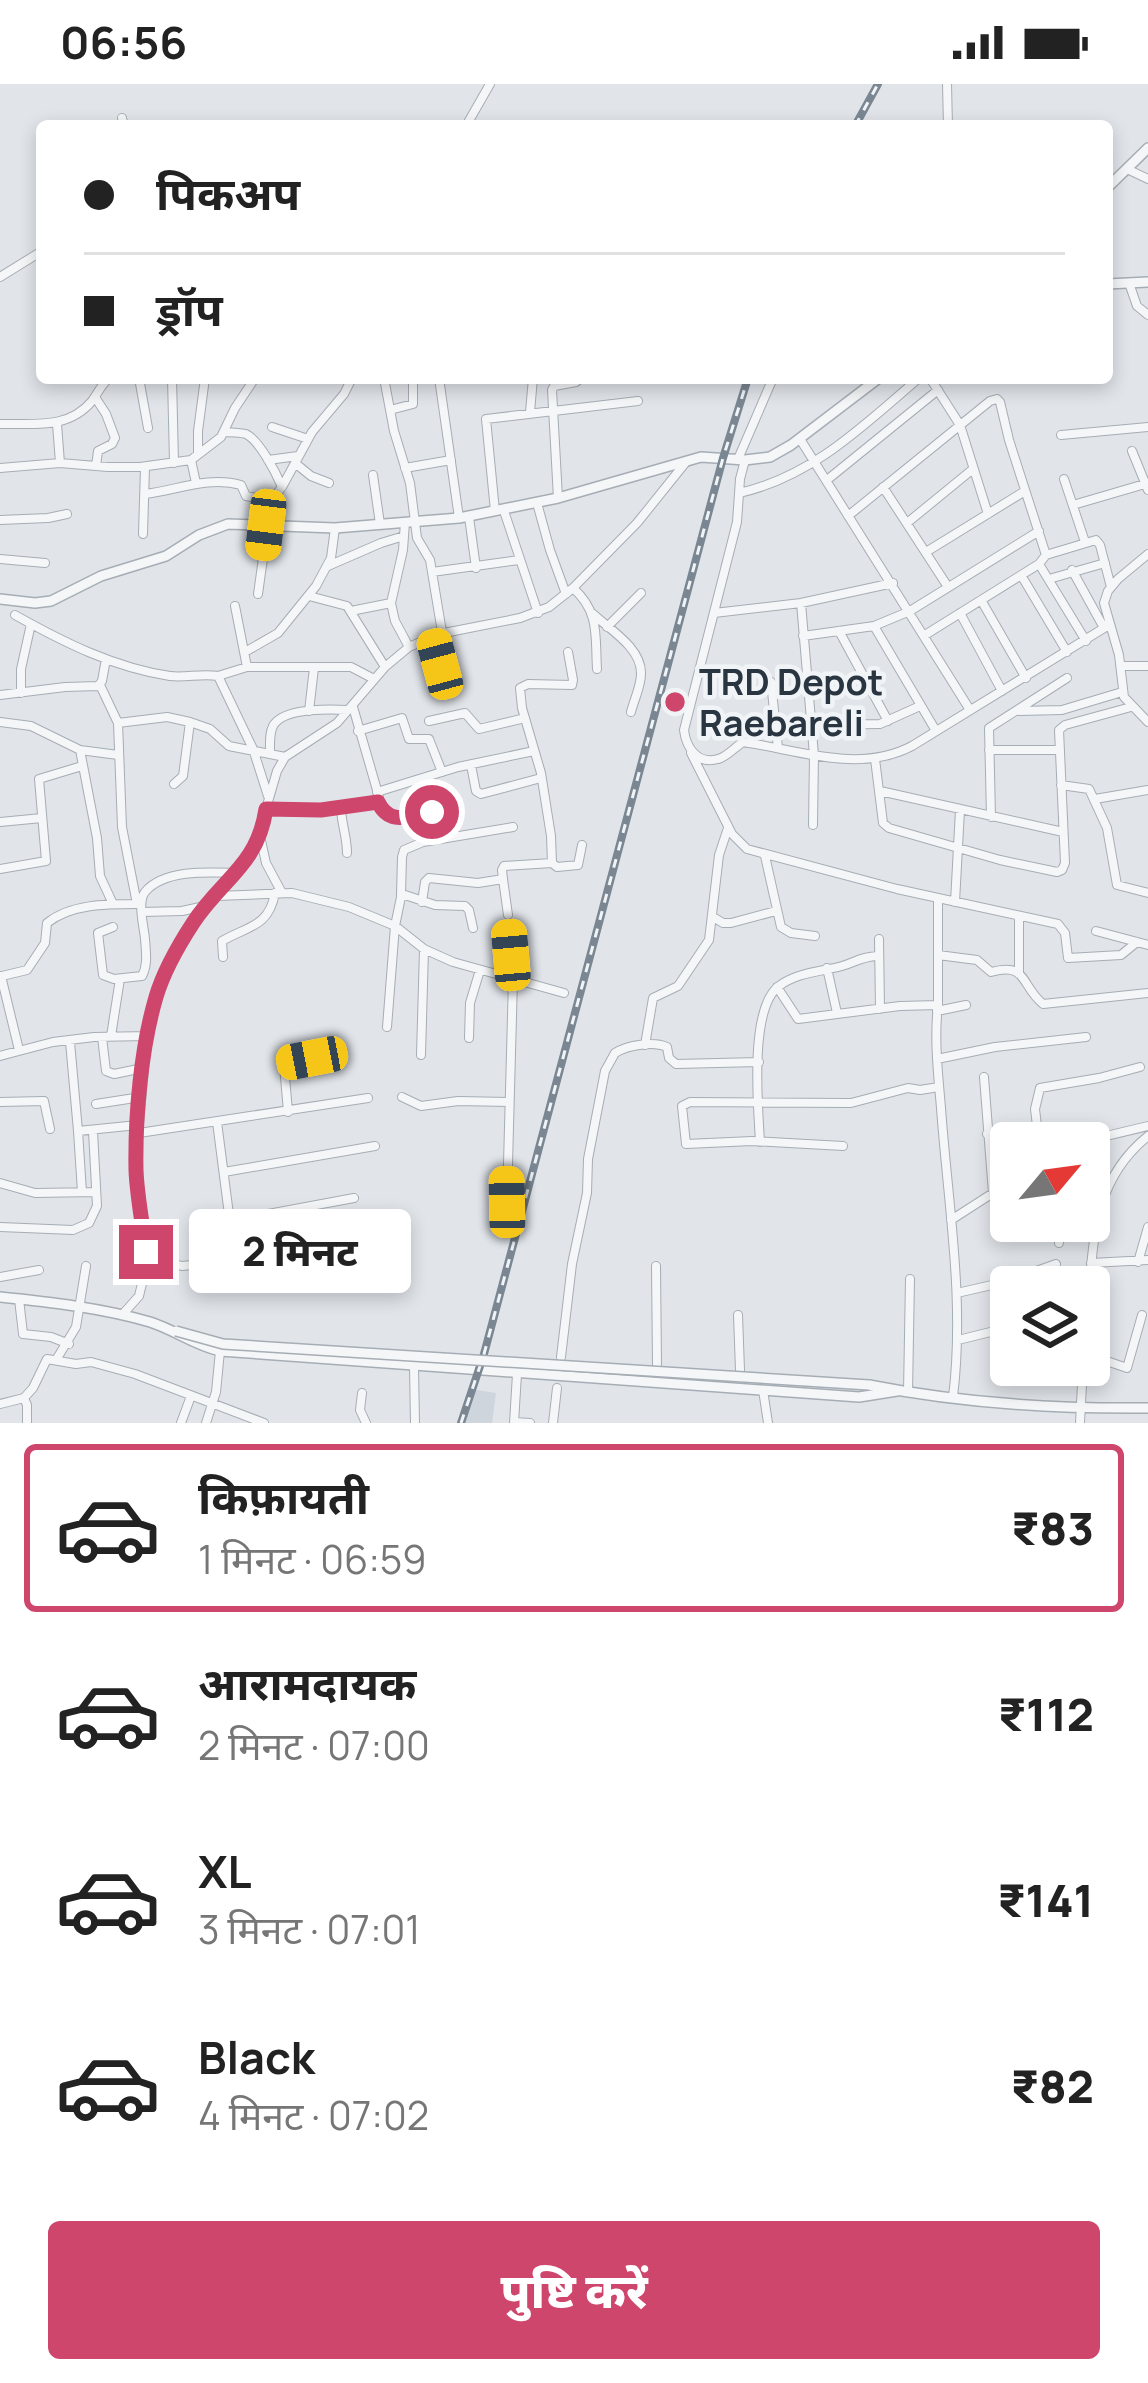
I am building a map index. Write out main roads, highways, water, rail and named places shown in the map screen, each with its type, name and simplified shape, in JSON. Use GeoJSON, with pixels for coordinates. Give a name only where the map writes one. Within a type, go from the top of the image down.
{"type":"FeatureCollection","features":[{"type":"Feature","properties":{"kind":"railway"},"geometry":{"type":"LineString","coordinates":[[858,120],[878,84]]}},
{"type":"Feature","properties":{"kind":"railway"},"geometry":{"type":"LineString","coordinates":[[461,1423],[484,1354],[746,384]]}},
{"type":"Feature","properties":{"kind":"place","name":"TRD Depot Raebareli"},"geometry":{"type":"Point","coordinates":[675,702]}}]}
